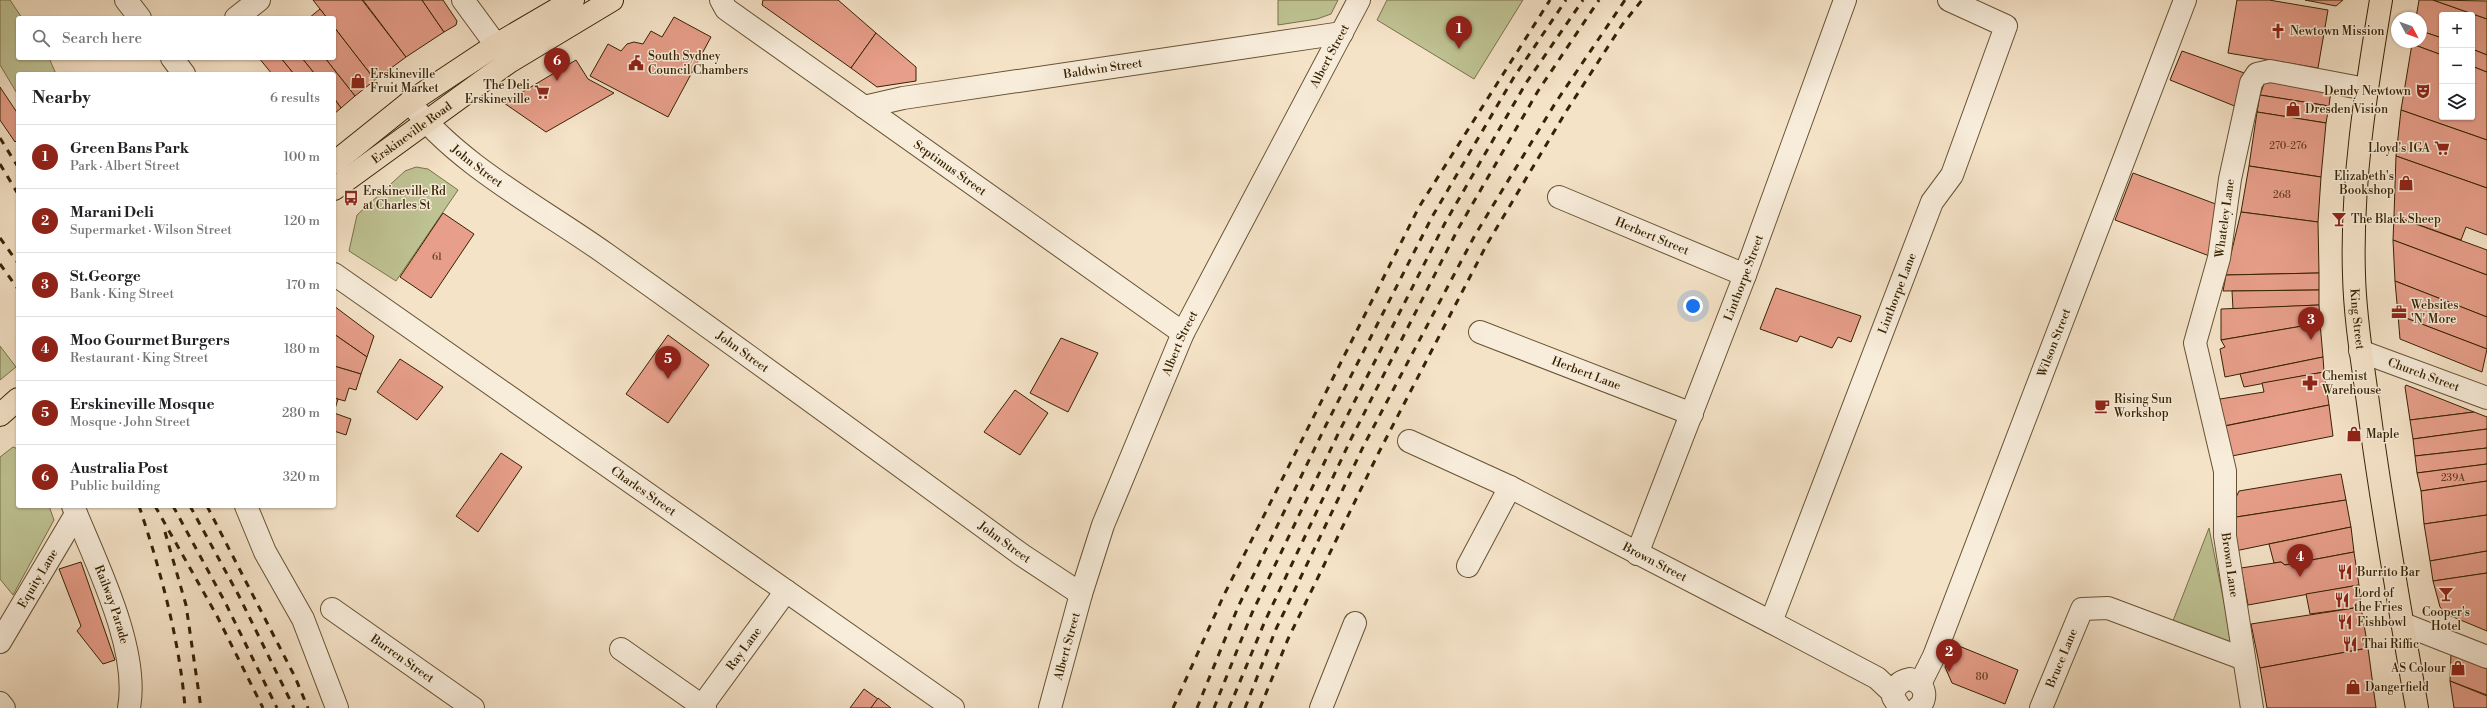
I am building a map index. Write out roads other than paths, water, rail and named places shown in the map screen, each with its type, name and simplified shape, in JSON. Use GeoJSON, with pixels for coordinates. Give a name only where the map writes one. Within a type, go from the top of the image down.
{"type":"FeatureCollection","features":[{"type":"Feature","properties":{"kind":"main road","name":"Erskineville Road"},"geometry":{"type":"LineString","coordinates":[[336,161],[410,102],[496,45],[573,5],[612,0]]}},
{"type":"Feature","properties":{"kind":"main road","name":"King Street"},"geometry":{"type":"LineString","coordinates":[[2382,0],[2366,89],[2358,163],[2354,274],[2360,351],[2417,708]]}},
{"type":"Feature","properties":{"kind":"main road","name":"Erskineville Road"},"geometry":{"type":"LineString","coordinates":[[336,188],[509,62],[573,5]]}},
{"type":"Feature","properties":{"kind":"main road"},"geometry":{"type":"LineString","coordinates":[[0,415],[16,401]]}},
{"type":"Feature","properties":{"kind":"street"},"geometry":{"type":"LineString","coordinates":[[126,0],[138,16]]}},
{"type":"Feature","properties":{"kind":"street"},"geometry":{"type":"LineString","coordinates":[[239,16],[259,0]]}},
{"type":"Feature","properties":{"kind":"street"},"geometry":{"type":"LineString","coordinates":[[463,0],[509,62]]}},
{"type":"Feature","properties":{"kind":"street","name":"Septimus Street"},"geometry":{"type":"LineString","coordinates":[[721,0],[726,9],[1183,334]]}},
{"type":"Feature","properties":{"kind":"street","name":"Albert Street"},"geometry":{"type":"LineString","coordinates":[[1050,708],[1081,594],[1103,525],[1183,334],[1359,0]]}},
{"type":"Feature","properties":{"kind":"street","name":"Linthorpe Street"},"geometry":{"type":"LineString","coordinates":[[1637,554],[1745,275],[1845,0]]}},
{"type":"Feature","properties":{"kind":"street","name":"Linthorpe Lane"},"geometry":{"type":"LineString","coordinates":[[1771,622],[1932,202],[1952,175],[2006,26],[1949,0]]}},
{"type":"Feature","properties":{"kind":"street","name":"Wilson Street"},"geometry":{"type":"LineString","coordinates":[[1922,701],[1937,648],[2185,0]]}},
{"type":"Feature","properties":{"kind":"street","name":"Baldwin Street"},"geometry":{"type":"LineString","coordinates":[[864,107],[903,98],[1342,33]]}},
{"type":"Feature","properties":{"kind":"street","name":"Whateley Lane"},"geometry":{"type":"LineString","coordinates":[[2225,471],[2195,343],[2219,258],[2232,172],[2251,83],[2257,74],[2270,72],[2366,89]]}},
{"type":"Feature","properties":{"kind":"street","name":"John Street"},"geometry":{"type":"LineString","coordinates":[[410,102],[425,123],[478,166],[605,253],[1022,555],[1081,594]]}},
{"type":"Feature","properties":{"kind":"street","name":"Herbert Street"},"geometry":{"type":"LineString","coordinates":[[1559,197],[1745,275]]}},
{"type":"Feature","properties":{"kind":"street","name":"Charles Street"},"geometry":{"type":"LineString","coordinates":[[336,275],[954,708]]}},
{"type":"Feature","properties":{"kind":"street","name":"Herbert Lane"},"geometry":{"type":"LineString","coordinates":[[1480,332],[1692,414]]}},
{"type":"Feature","properties":{"kind":"street","name":"Church Street"},"geometry":{"type":"LineString","coordinates":[[2360,351],[2487,398]]}},
{"type":"Feature","properties":{"kind":"street","name":"Brown Street"},"geometry":{"type":"LineString","coordinates":[[1409,442],[1510,487],[1877,678],[1897,700]]}},
{"type":"Feature","properties":{"kind":"street","name":"Brown Lane"},"geometry":{"type":"LineString","coordinates":[[2225,471],[2225,536],[2252,708]]}},
{"type":"Feature","properties":{"kind":"street"},"geometry":{"type":"LineString","coordinates":[[1468,566],[1510,487]]}},
{"type":"Feature","properties":{"kind":"street"},"geometry":{"type":"LineString","coordinates":[[247,508],[265,552],[303,620],[337,708]]}},
{"type":"Feature","properties":{"kind":"street","name":"Equity Lane"},"geometry":{"type":"LineString","coordinates":[[0,642],[74,510]]}},
{"type":"Feature","properties":{"kind":"street","name":"Railway Parade"},"geometry":{"type":"LineString","coordinates":[[74,510],[91,548],[123,637],[132,683],[129,708]]}},
{"type":"Feature","properties":{"kind":"street","name":"Ray Lane"},"geometry":{"type":"LineString","coordinates":[[621,649],[704,707],[786,591]]}},
{"type":"Feature","properties":{"kind":"street","name":"Bruce Lane"},"geometry":{"type":"LineString","coordinates":[[2041,708],[2082,609],[2108,608],[2244,659]]}},
{"type":"Feature","properties":{"kind":"street","name":"Burren Street"},"geometry":{"type":"LineString","coordinates":[[332,609],[473,708]]}},
{"type":"Feature","properties":{"kind":"street"},"geometry":{"type":"LineString","coordinates":[[1320,708],[1355,623]]}},
{"type":"Feature","properties":{"kind":"street"},"geometry":{"type":"LineString","coordinates":[[2403,624],[2487,657]]}},
{"type":"Feature","properties":{"kind":"street"},"geometry":{"type":"LineString","coordinates":[[1897,700],[1895,687],[1905,680],[1910,679],[1922,701]]}},
{"type":"Feature","properties":{"kind":"street"},"geometry":{"type":"LineString","coordinates":[[0,703],[4,708]]}},
{"type":"Feature","properties":{"kind":"railway"},"geometry":{"type":"LineString","coordinates":[[1173,708],[1223,597],[1419,207],[1550,0]]}},
{"type":"Feature","properties":{"kind":"railway"},"geometry":{"type":"LineString","coordinates":[[1197,708],[1238,607],[1326,425],[1432,217],[1514,77],[1566,0]]}},
{"type":"Feature","properties":{"kind":"railway"},"geometry":{"type":"LineString","coordinates":[[1214,708],[1252,613],[1339,432],[1445,223],[1526,83],[1583,0]]}},
{"type":"Feature","properties":{"kind":"railway"},"geometry":{"type":"LineString","coordinates":[[1229,708],[1265,621],[1351,439],[1458,229],[1538,91],[1599,0]]}},
{"type":"Feature","properties":{"kind":"railway"},"geometry":{"type":"LineString","coordinates":[[1245,708],[1276,629],[1364,445],[1475,235],[1556,102],[1625,0]]}},
{"type":"Feature","properties":{"kind":"railway"},"geometry":{"type":"LineString","coordinates":[[1260,708],[1288,639],[1378,454],[1487,244],[1567,110],[1622,25],[1642,0]]}},
{"type":"Feature","properties":{"kind":"railway"},"geometry":{"type":"LineString","coordinates":[[0,138],[16,164]]}},
{"type":"Feature","properties":{"kind":"railway"},"geometry":{"type":"LineString","coordinates":[[0,164],[16,191]]}},
{"type":"Feature","properties":{"kind":"railway"},"geometry":{"type":"LineString","coordinates":[[0,238],[16,260]]}},
{"type":"Feature","properties":{"kind":"railway"},"geometry":{"type":"LineString","coordinates":[[0,264],[16,286]]}},
{"type":"Feature","properties":{"kind":"railway"},"geometry":{"type":"LineString","coordinates":[[140,508],[154,554],[174,631],[179,657],[185,708]]}},
{"type":"Feature","properties":{"kind":"railway"},"geometry":{"type":"LineString","coordinates":[[156,508],[217,616],[263,708]]}},
{"type":"Feature","properties":{"kind":"railway"},"geometry":{"type":"LineString","coordinates":[[174,508],[225,602],[277,708]]}},
{"type":"Feature","properties":{"kind":"railway"},"geometry":{"type":"LineString","coordinates":[[191,508],[239,596],[294,708]]}},
{"type":"Feature","properties":{"kind":"railway"},"geometry":{"type":"LineString","coordinates":[[208,508],[295,677],[308,708]]}},
{"type":"Feature","properties":{"kind":"railway"},"geometry":{"type":"LineString","coordinates":[[165,532],[186,605],[201,708]]}},
{"type":"Feature","properties":{"kind":"place","name":"Newtown Mission"},"geometry":{"type":"Point","coordinates":[2278,31]}},
{"type":"Feature","properties":{"kind":"place","name":"Green Bans Park"},"geometry":{"type":"Point","coordinates":[1459,49]}},
{"type":"Feature","properties":{"kind":"place","name":"South Sydney Council Chambers"},"geometry":{"type":"Point","coordinates":[636,63]}},
{"type":"Feature","properties":{"kind":"place","name":"Erskineville Fruit Market"},"geometry":{"type":"Point","coordinates":[358,81]}},
{"type":"Feature","properties":{"kind":"place","name":"Australia Post"},"geometry":{"type":"Point","coordinates":[557,81]}},
{"type":"Feature","properties":{"kind":"place","name":"Dendy Newtown"},"geometry":{"type":"Point","coordinates":[2423,91]}},
{"type":"Feature","properties":{"kind":"place","name":"The Deli Erskineville"},"geometry":{"type":"Point","coordinates":[542,92]}},
{"type":"Feature","properties":{"kind":"place","name":"Dresden Vision"},"geometry":{"type":"Point","coordinates":[2293,109]}},
{"type":"Feature","properties":{"kind":"place","name":"Lloyd's IGA"},"geometry":{"type":"Point","coordinates":[2442,148]}},
{"type":"Feature","properties":{"kind":"place","name":"Elizabeth's Bookshop"},"geometry":{"type":"Point","coordinates":[2406,183]}},
{"type":"Feature","properties":{"kind":"place","name":"Erskineville Rd at Charles St"},"geometry":{"type":"Point","coordinates":[351,198]}},
{"type":"Feature","properties":{"kind":"place","name":"The Black Sheep"},"geometry":{"type":"Point","coordinates":[2339,219]}},
{"type":"Feature","properties":{"kind":"place","name":"Websites 'N' More"},"geometry":{"type":"Point","coordinates":[2399,312]}},
{"type":"Feature","properties":{"kind":"place","name":"St.George"},"geometry":{"type":"Point","coordinates":[2311,340]}},
{"type":"Feature","properties":{"kind":"place","name":"Erskineville Mosque"},"geometry":{"type":"Point","coordinates":[668,379]}},
{"type":"Feature","properties":{"kind":"place","name":"Chemist Warehouse"},"geometry":{"type":"Point","coordinates":[2310,383]}},
{"type":"Feature","properties":{"kind":"place","name":"Rising Sun Workshop"},"geometry":{"type":"Point","coordinates":[2102,406]}},
{"type":"Feature","properties":{"kind":"place","name":"Maple"},"geometry":{"type":"Point","coordinates":[2354,434]}},
{"type":"Feature","properties":{"kind":"place","name":"Burrito Bar"},"geometry":{"type":"Point","coordinates":[2345,572]}},
{"type":"Feature","properties":{"kind":"place","name":"Moo Gourmet Burgers"},"geometry":{"type":"Point","coordinates":[2300,577]}},
{"type":"Feature","properties":{"kind":"place","name":"Cooper's Hotel"},"geometry":{"type":"Point","coordinates":[2446,594]}},
{"type":"Feature","properties":{"kind":"place","name":"Lord of the Fries"},"geometry":{"type":"Point","coordinates":[2342,600]}},
{"type":"Feature","properties":{"kind":"place","name":"Fishbowl"},"geometry":{"type":"Point","coordinates":[2345,622]}},
{"type":"Feature","properties":{"kind":"place","name":"Thai Riffic"},"geometry":{"type":"Point","coordinates":[2350,644]}},
{"type":"Feature","properties":{"kind":"place","name":"AS Colour"},"geometry":{"type":"Point","coordinates":[2458,668]}},
{"type":"Feature","properties":{"kind":"place","name":"Marani Deli"},"geometry":{"type":"Point","coordinates":[1949,672]}},
{"type":"Feature","properties":{"kind":"place","name":"Dangerfield"},"geometry":{"type":"Point","coordinates":[2353,687]}}]}
